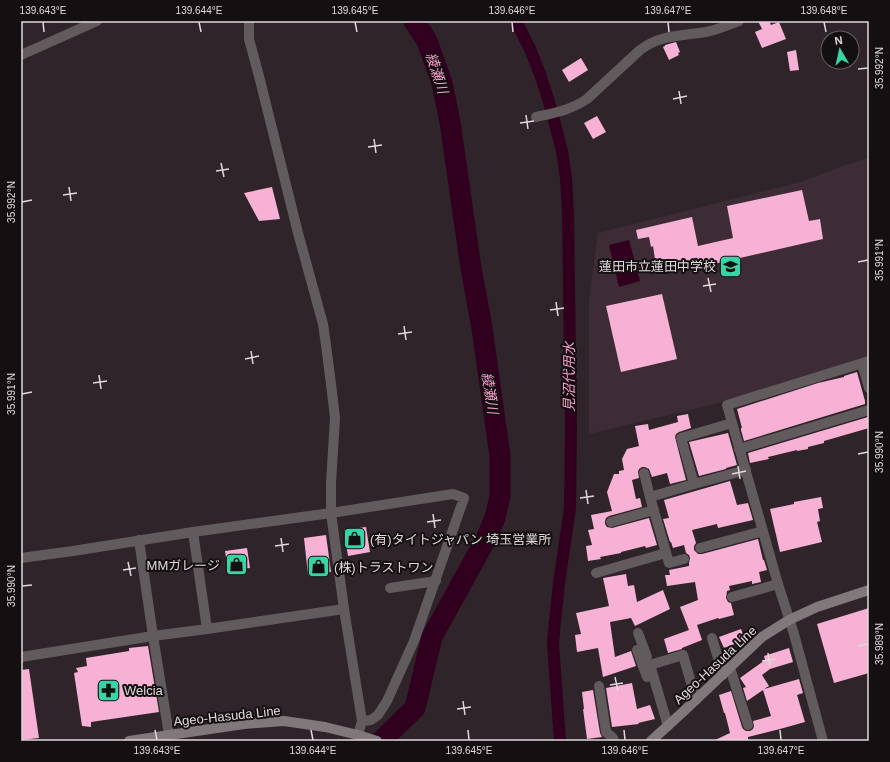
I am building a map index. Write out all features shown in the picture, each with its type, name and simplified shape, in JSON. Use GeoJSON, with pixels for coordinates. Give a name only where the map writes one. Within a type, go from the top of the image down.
{"type":"FeatureCollection","features":[{"type":"Feature","properties":{"kind":"main road","name":"Ageo-Hasuda Line"},"geometry":{"type":"LineString","coordinates":[[651,741],[762,637],[789,620],[817,607],[869,590]]}},
{"type":"Feature","properties":{"kind":"main road","name":"Ageo-Hasuda Line"},"geometry":{"type":"LineString","coordinates":[[129,741],[170,738],[244,724],[284,721],[326,727],[375,740]]}},
{"type":"Feature","properties":{"kind":"street"},"geometry":{"type":"LineString","coordinates":[[21,55],[97,21]]}},
{"type":"Feature","properties":{"kind":"street"},"geometry":{"type":"LineString","coordinates":[[249,21],[249,39],[324,331],[334,418],[331,513],[344,609],[362,721],[358,735]]}},
{"type":"Feature","properties":{"kind":"street"},"geometry":{"type":"LineString","coordinates":[[540,116],[560,112],[578,106],[647,44],[671,36],[708,32],[739,21]]}},
{"type":"Feature","properties":{"kind":"street"},"geometry":{"type":"LineString","coordinates":[[823,741],[794,634],[778,584],[727,405],[866,362],[869,388]]}},
{"type":"Feature","properties":{"kind":"street"},"geometry":{"type":"LineString","coordinates":[[739,448],[869,410]]}},
{"type":"Feature","properties":{"kind":"street"},"geometry":{"type":"LineString","coordinates":[[694,484],[681,438],[732,423]]}},
{"type":"Feature","properties":{"kind":"street"},"geometry":{"type":"LineString","coordinates":[[650,497],[746,470]]}},
{"type":"Feature","properties":{"kind":"street"},"geometry":{"type":"LineString","coordinates":[[644,474],[669,563],[684,559]]}},
{"type":"Feature","properties":{"kind":"street"},"geometry":{"type":"LineString","coordinates":[[21,558],[453,494],[464,498],[414,641],[387,701],[378,715],[371,720],[362,721]]}},
{"type":"Feature","properties":{"kind":"street"},"geometry":{"type":"LineString","coordinates":[[611,522],[654,510]]}},
{"type":"Feature","properties":{"kind":"street"},"geometry":{"type":"LineString","coordinates":[[700,548],[763,531]]}},
{"type":"Feature","properties":{"kind":"street"},"geometry":{"type":"LineString","coordinates":[[193,532],[207,629]]}},
{"type":"Feature","properties":{"kind":"street"},"geometry":{"type":"LineString","coordinates":[[139,540],[170,738]]}},
{"type":"Feature","properties":{"kind":"street"},"geometry":{"type":"LineString","coordinates":[[596,573],[666,553]]}},
{"type":"Feature","properties":{"kind":"street"},"geometry":{"type":"LineString","coordinates":[[390,588],[436,581]]}},
{"type":"Feature","properties":{"kind":"street"},"geometry":{"type":"LineString","coordinates":[[732,597],[778,584]]}},
{"type":"Feature","properties":{"kind":"street"},"geometry":{"type":"LineString","coordinates":[[21,657],[153,636],[344,609]]}},
{"type":"Feature","properties":{"kind":"street"},"geometry":{"type":"LineString","coordinates":[[638,633],[650,664],[665,728]]}},
{"type":"Feature","properties":{"kind":"street"},"geometry":{"type":"LineString","coordinates":[[712,638],[727,671],[748,725]]}},
{"type":"Feature","properties":{"kind":"street"},"geometry":{"type":"LineString","coordinates":[[637,650],[659,716],[665,728]]}},
{"type":"Feature","properties":{"kind":"street"},"geometry":{"type":"LineString","coordinates":[[650,664],[683,655],[696,700]]}},
{"type":"Feature","properties":{"kind":"street"},"geometry":{"type":"LineString","coordinates":[[599,686],[606,732],[614,738],[614,741]]}},
{"type":"Feature","properties":{"kind":"shaded area","name":"蓮田市立蓮田中学校"},"geometry":{"type":"Polygon","coordinates":[[[869,158],[869,356],[715,404],[589,434],[589,300],[598,233],[804,181],[842,166],[869,158]]]}},
{"type":"Feature","properties":{"kind":"shaded area"},"geometry":{"type":"Polygon","coordinates":[[[629,240],[640,281],[619,287],[609,245],[629,240]]]}},
{"type":"Feature","properties":{"kind":"building"},"geometry":{"type":"Polygon","coordinates":[[[758,21],[769,21],[771,25],[779,22],[786,39],[762,48],[755,32],[762,29],[758,21]]]}},
{"type":"Feature","properties":{"kind":"building"},"geometry":{"type":"Polygon","coordinates":[[[676,42],[680,52],[678,53],[679,55],[669,60],[663,47],[676,42]]]}},
{"type":"Feature","properties":{"kind":"building"},"geometry":{"type":"Polygon","coordinates":[[[796,50],[799,70],[790,71],[787,52],[796,50]]]}},
{"type":"Feature","properties":{"kind":"building"},"geometry":{"type":"Polygon","coordinates":[[[581,58],[588,70],[569,82],[562,70],[581,58]]]}},
{"type":"Feature","properties":{"kind":"building"},"geometry":{"type":"Polygon","coordinates":[[[597,116],[606,132],[593,139],[584,123],[597,116]]]}},
{"type":"Feature","properties":{"kind":"building"},"geometry":{"type":"Polygon","coordinates":[[[272,187],[280,219],[259,221],[244,193],[272,187]]]}},
{"type":"Feature","properties":{"kind":"building"},"geometry":{"type":"Polygon","coordinates":[[[802,190],[809,221],[820,219],[823,239],[690,268],[688,260],[656,266],[653,246],[651,247],[649,237],[638,239],[636,230],[692,217],[698,246],[733,238],[727,206],[802,190]]]}},
{"type":"Feature","properties":{"kind":"building"},"geometry":{"type":"Polygon","coordinates":[[[662,294],[677,359],[621,372],[606,306],[662,294]]]}},
{"type":"Feature","properties":{"kind":"building"},"geometry":{"type":"Polygon","coordinates":[[[857,372],[865,404],[744,441],[737,409],[857,372]]]}},
{"type":"Feature","properties":{"kind":"building"},"geometry":{"type":"Polygon","coordinates":[[[688,414],[691,428],[679,432],[675,437],[686,480],[670,484],[667,473],[652,477],[649,469],[642,467],[638,472],[639,478],[632,480],[636,499],[640,498],[642,507],[609,516],[605,521],[607,527],[612,528],[649,518],[657,545],[646,548],[645,546],[600,557],[601,559],[588,561],[586,546],[592,545],[588,530],[594,529],[591,515],[612,511],[607,492],[614,474],[619,474],[619,471],[624,470],[622,459],[627,449],[639,446],[635,426],[648,424],[649,430],[678,422],[677,416],[688,414]]]}},
{"type":"Feature","properties":{"kind":"building"},"geometry":{"type":"Polygon","coordinates":[[[868,417],[869,428],[824,441],[824,443],[808,447],[808,449],[768,457],[769,459],[750,463],[748,453],[868,417]]]}},
{"type":"Feature","properties":{"kind":"building"},"geometry":{"type":"Polygon","coordinates":[[[728,433],[737,465],[699,476],[689,442],[728,433]]]}},
{"type":"Feature","properties":{"kind":"building"},"geometry":{"type":"Polygon","coordinates":[[[730,481],[737,505],[748,503],[753,520],[718,528],[717,524],[692,530],[696,543],[694,550],[698,554],[702,554],[758,539],[767,570],[759,572],[761,582],[752,584],[752,581],[729,586],[730,590],[727,591],[726,598],[728,602],[731,603],[734,615],[718,618],[697,625],[702,640],[682,649],[668,653],[664,639],[689,630],[680,607],[698,600],[695,582],[667,586],[665,575],[670,575],[669,570],[689,566],[690,558],[686,553],[684,545],[673,548],[670,542],[663,519],[669,518],[664,500],[730,481]]]}},
{"type":"Feature","properties":{"kind":"building"},"geometry":{"type":"Polygon","coordinates":[[[821,497],[823,508],[818,509],[820,521],[817,522],[822,542],[780,552],[770,509],[794,504],[794,502],[821,497]]]}},
{"type":"Feature","properties":{"kind":"building"},"geometry":{"type":"Polygon","coordinates":[[[366,527],[370,552],[348,556],[344,530],[366,527]]]}},
{"type":"Feature","properties":{"kind":"building"},"geometry":{"type":"Polygon","coordinates":[[[326,535],[331,572],[308,575],[304,538],[326,535]]]}},
{"type":"Feature","properties":{"kind":"building"},"geometry":{"type":"Polygon","coordinates":[[[247,548],[250,568],[228,571],[225,551],[247,548]]]}},
{"type":"Feature","properties":{"kind":"building"},"geometry":{"type":"Polygon","coordinates":[[[626,574],[628,586],[634,585],[637,602],[663,590],[670,609],[635,626],[631,618],[610,622],[615,657],[631,651],[636,666],[603,677],[598,648],[577,652],[575,635],[581,634],[576,613],[609,606],[603,578],[626,574]]]}},
{"type":"Feature","properties":{"kind":"building"},"geometry":{"type":"Polygon","coordinates":[[[869,608],[869,673],[834,683],[817,624],[869,608]]]}},
{"type":"Feature","properties":{"kind":"building"},"geometry":{"type":"Polygon","coordinates":[[[741,629],[745,640],[724,648],[719,637],[741,629]]]}},
{"type":"Feature","properties":{"kind":"building"},"geometry":{"type":"Polygon","coordinates":[[[148,646],[159,712],[91,722],[91,727],[82,726],[74,673],[78,672],[76,668],[87,666],[86,658],[129,651],[129,648],[148,646]]]}},
{"type":"Feature","properties":{"kind":"building"},"geometry":{"type":"Polygon","coordinates":[[[789,648],[793,662],[770,669],[762,675],[769,686],[764,689],[799,679],[803,693],[797,695],[805,722],[748,737],[748,741],[713,741],[730,733],[719,695],[731,691],[742,727],[746,731],[753,729],[753,721],[771,716],[763,690],[747,701],[743,688],[746,687],[740,678],[765,660],[764,656],[789,648]]]}},
{"type":"Feature","properties":{"kind":"building"},"geometry":{"type":"Polygon","coordinates":[[[29,669],[39,738],[21,740],[21,670],[29,669]]]}},
{"type":"Feature","properties":{"kind":"building"},"geometry":{"type":"Polygon","coordinates":[[[632,683],[637,709],[650,705],[655,719],[638,723],[639,724],[612,727],[606,688],[632,683]]]}},
{"type":"Feature","properties":{"kind":"building"},"geometry":{"type":"Polygon","coordinates":[[[593,690],[600,733],[602,737],[587,739],[582,692],[593,690]]]}},
{"type":"Feature","properties":{"kind":"waterway","name":"綾瀬川"},"geometry":{"type":"LineString","coordinates":[[381,741],[415,708],[432,637],[486,539],[495,518],[500,496],[500,456],[450,122],[442,83],[427,41],[414,21]]}},
{"type":"Feature","properties":{"kind":"waterway","name":"見沼代用水"},"geometry":{"type":"LineString","coordinates":[[516,21],[530,49],[550,105],[562,151],[566,178],[568,213],[571,427],[570,508],[559,583],[553,644],[560,741]]}},
{"type":"Feature","properties":{"kind":"place","name":"蓮田市立蓮田中学校"},"geometry":{"type":"Point","coordinates":[731,266]}},
{"type":"Feature","properties":{"kind":"place","name":"(有)タイトジャパン 埼玉営業所"},"geometry":{"type":"Point","coordinates":[354,539]}},
{"type":"Feature","properties":{"kind":"place","name":"MMガレージ"},"geometry":{"type":"Point","coordinates":[236,565]}},
{"type":"Feature","properties":{"kind":"place","name":"(株)トラストワン"},"geometry":{"type":"Point","coordinates":[319,567]}},
{"type":"Feature","properties":{"kind":"place","name":"Welcia"},"geometry":{"type":"Point","coordinates":[108,690]}}]}
